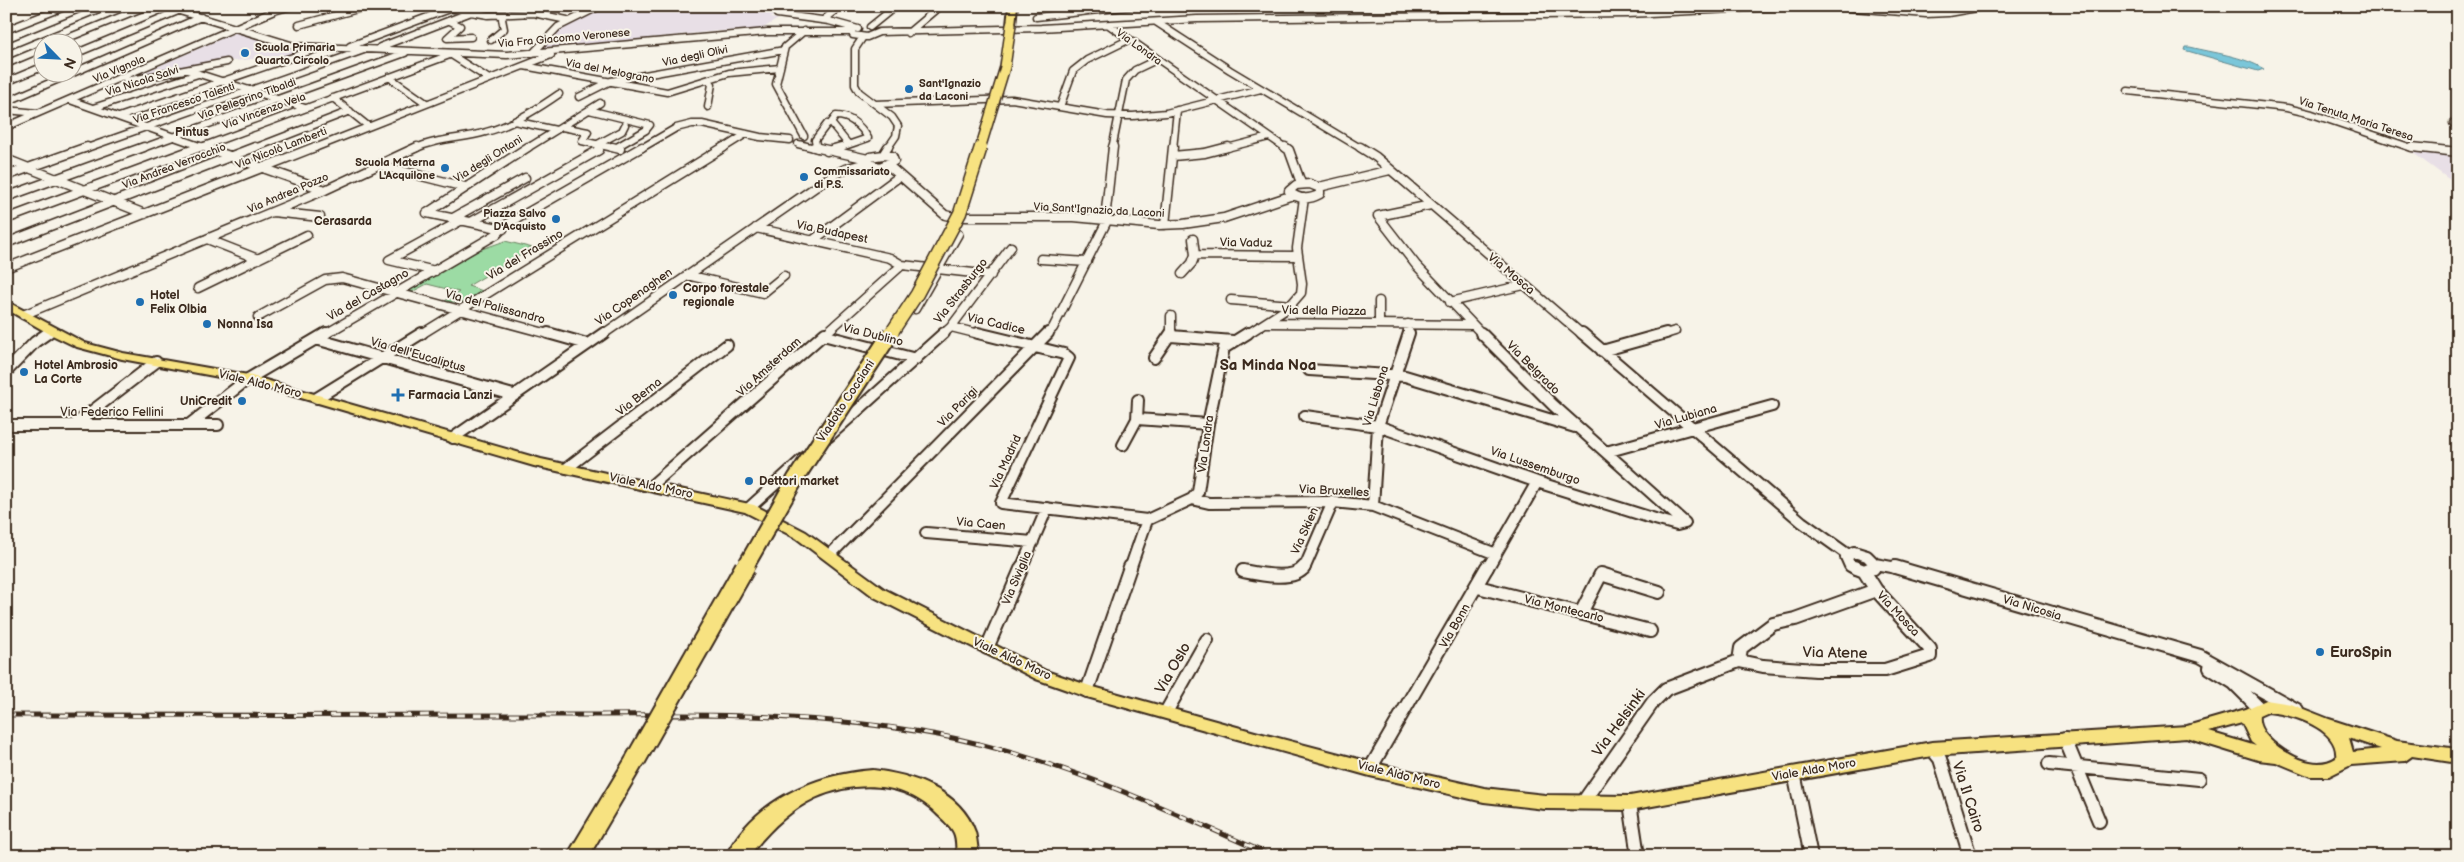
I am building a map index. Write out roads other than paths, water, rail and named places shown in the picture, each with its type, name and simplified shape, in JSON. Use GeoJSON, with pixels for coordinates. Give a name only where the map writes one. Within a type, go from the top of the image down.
{"type":"FeatureCollection","features":[{"type":"Feature","properties":{"kind":"highway","name":"Viadotto Cocciani"},"geometry":{"type":"LineString","coordinates":[[578,856],[636,759],[796,478],[917,294],[946,242],[960,212],[1005,67],[1013,6]]}},
{"type":"Feature","properties":{"kind":"highway"},"geometry":{"type":"LineString","coordinates":[[737,856],[754,832],[788,804],[832,783],[876,777],[907,782],[941,802],[964,830],[968,856]]}},
{"type":"Feature","properties":{"kind":"main road","name":"Viale Aldo Moro"},"geometry":{"type":"LineString","coordinates":[[6,304],[52,331],[81,345],[122,356],[248,380],[317,398],[539,463],[749,508],[801,535],[879,593],[1041,675],[1087,691],[1370,769],[1484,795],[1545,802],[1630,803],[1932,749],[2187,732],[2276,706],[2299,711],[2321,723]]}},
{"type":"Feature","properties":{"kind":"main road"},"geometry":{"type":"LineString","coordinates":[[2255,711],[2249,723],[2254,734],[2277,755],[2300,766],[2317,770],[2336,768],[2345,759],[2346,751],[2342,742],[2321,723]]}},
{"type":"Feature","properties":{"kind":"main road"},"geometry":{"type":"LineString","coordinates":[[2321,723],[2397,748],[2458,756]]}},
{"type":"Feature","properties":{"kind":"main road","name":"Viale Aldo Moro"},"geometry":{"type":"LineString","coordinates":[[2187,732],[2258,753],[2277,755]]}},
{"type":"Feature","properties":{"kind":"main road"},"geometry":{"type":"LineString","coordinates":[[2345,759],[2403,754],[2458,761]]}},
{"type":"Feature","properties":{"kind":"street"},"geometry":{"type":"LineString","coordinates":[[8,29],[67,6]]}},
{"type":"Feature","properties":{"kind":"street"},"geometry":{"type":"LineString","coordinates":[[6,47],[106,6]]}},
{"type":"Feature","properties":{"kind":"street"},"geometry":{"type":"LineString","coordinates":[[82,32],[147,6]]}},
{"type":"Feature","properties":{"kind":"street","name":"Via Fra Giacomo Veronese"},"geometry":{"type":"LineString","coordinates":[[164,6],[287,44],[410,50],[451,55],[507,55],[767,32],[855,30]]}},
{"type":"Feature","properties":{"kind":"street"},"geometry":{"type":"LineString","coordinates":[[261,6],[274,11]]}},
{"type":"Feature","properties":{"kind":"street","name":"Via Vignola"},"geometry":{"type":"LineString","coordinates":[[6,127],[274,11],[291,6]]}},
{"type":"Feature","properties":{"kind":"street"},"geometry":{"type":"LineString","coordinates":[[299,25],[369,6]]}},
{"type":"Feature","properties":{"kind":"street"},"geometry":{"type":"LineString","coordinates":[[438,6],[504,15],[524,13],[567,20]]}},
{"type":"Feature","properties":{"kind":"street"},"geometry":{"type":"LineString","coordinates":[[377,49],[487,6]]}},
{"type":"Feature","properties":{"kind":"street"},"geometry":{"type":"LineString","coordinates":[[524,13],[539,6]]}},
{"type":"Feature","properties":{"kind":"street"},"geometry":{"type":"LineString","coordinates":[[533,52],[552,32],[567,20],[600,6]]}},
{"type":"Feature","properties":{"kind":"street"},"geometry":{"type":"LineString","coordinates":[[823,20],[841,6]]}},
{"type":"Feature","properties":{"kind":"street"},"geometry":{"type":"LineString","coordinates":[[870,27],[896,6]]}},
{"type":"Feature","properties":{"kind":"street"},"geometry":{"type":"LineString","coordinates":[[908,32],[940,6]]}},
{"type":"Feature","properties":{"kind":"street"},"geometry":{"type":"LineString","coordinates":[[1041,26],[1035,14],[1134,6]]}},
{"type":"Feature","properties":{"kind":"street"},"geometry":{"type":"LineString","coordinates":[[855,30],[853,35],[863,37],[879,32],[1031,29],[1041,26],[1052,28],[1196,19],[1332,19],[1628,14],[1794,6]]}},
{"type":"Feature","properties":{"kind":"street"},"geometry":{"type":"LineString","coordinates":[[1828,6],[1926,14],[1948,13],[1988,6]]}},
{"type":"Feature","properties":{"kind":"street"},"geometry":{"type":"LineString","coordinates":[[325,17],[332,7]]}},
{"type":"Feature","properties":{"kind":"street"},"geometry":{"type":"LineString","coordinates":[[347,47],[450,8]]}},
{"type":"Feature","properties":{"kind":"street"},"geometry":{"type":"LineString","coordinates":[[82,51],[178,11]]}},
{"type":"Feature","properties":{"kind":"street"},"geometry":{"type":"LineString","coordinates":[[777,14],[823,20],[855,30],[870,27],[877,28],[879,32]]}},
{"type":"Feature","properties":{"kind":"street"},"geometry":{"type":"LineString","coordinates":[[491,40],[504,29],[502,19],[504,15]]}},
{"type":"Feature","properties":{"kind":"street"},"geometry":{"type":"LineString","coordinates":[[6,102],[201,17]]}},
{"type":"Feature","properties":{"kind":"street"},"geometry":{"type":"LineString","coordinates":[[450,21],[460,26],[448,38],[471,38]]}},
{"type":"Feature","properties":{"kind":"street","name":"Via Mosca"},"geometry":{"type":"LineString","coordinates":[[1156,22],[1261,89],[1362,147],[1802,522],[1848,554]]}},
{"type":"Feature","properties":{"kind":"street","name":"Via Londra"},"geometry":{"type":"LineString","coordinates":[[1109,25],[1156,60],[1292,153],[1301,184]]}},
{"type":"Feature","properties":{"kind":"street"},"geometry":{"type":"LineString","coordinates":[[804,31],[784,50],[776,84],[817,148]]}},
{"type":"Feature","properties":{"kind":"street"},"geometry":{"type":"LineString","coordinates":[[863,37],[855,49],[855,84],[860,92],[892,117],[898,126],[896,136],[883,155],[869,163]]}},
{"type":"Feature","properties":{"kind":"street"},"geometry":{"type":"LineString","coordinates":[[1060,106],[1064,100],[1069,78],[1076,68],[1128,40]]}},
{"type":"Feature","properties":{"kind":"street"},"geometry":{"type":"LineString","coordinates":[[119,117],[322,47]]}},
{"type":"Feature","properties":{"kind":"street","name":"Via Francesco Talenti"},"geometry":{"type":"LineString","coordinates":[[6,176],[369,48]]}},
{"type":"Feature","properties":{"kind":"street","name":"Via Nicolò Lamberti"},"geometry":{"type":"LineString","coordinates":[[6,268],[563,49]]}},
{"type":"Feature","properties":{"kind":"street","name":"Via Pellegrino Tibaldi"},"geometry":{"type":"LineString","coordinates":[[6,197],[410,50]]}},
{"type":"Feature","properties":{"kind":"street","name":"Via degli Olivi"},"geometry":{"type":"LineString","coordinates":[[611,81],[714,61],[784,50]]}},
{"type":"Feature","properties":{"kind":"street"},"geometry":{"type":"LineString","coordinates":[[6,64],[32,53]]}},
{"type":"Feature","properties":{"kind":"street"},"geometry":{"type":"LineString","coordinates":[[451,55],[489,79]]}},
{"type":"Feature","properties":{"kind":"street","name":"Via Vincenzo Vela"},"geometry":{"type":"LineString","coordinates":[[6,219],[451,55]]}},
{"type":"Feature","properties":{"kind":"street","name":"Via Parigi"},"geometry":{"type":"LineString","coordinates":[[829,556],[1053,328],[1087,262],[1106,219],[1107,176],[1118,116],[1128,76],[1156,60]]}},
{"type":"Feature","properties":{"kind":"street"},"geometry":{"type":"LineString","coordinates":[[112,82],[227,62]]}},
{"type":"Feature","properties":{"kind":"street","name":"Via del Melograno"},"geometry":{"type":"LineString","coordinates":[[523,65],[667,92],[729,73],[780,68]]}},
{"type":"Feature","properties":{"kind":"street"},"geometry":{"type":"LineString","coordinates":[[187,70],[305,108]]}},
{"type":"Feature","properties":{"kind":"street"},"geometry":{"type":"LineString","coordinates":[[6,82],[32,71]]}},
{"type":"Feature","properties":{"kind":"street","name":"Via Nicola Salvi"},"geometry":{"type":"LineString","coordinates":[[93,108],[198,74]]}},
{"type":"Feature","properties":{"kind":"street"},"geometry":{"type":"LineString","coordinates":[[389,77],[426,103]]}},
{"type":"Feature","properties":{"kind":"street"},"geometry":{"type":"LineString","coordinates":[[708,80],[712,84],[708,107]]}},
{"type":"Feature","properties":{"kind":"street"},"geometry":{"type":"LineString","coordinates":[[579,97],[611,81]]}},
{"type":"Feature","properties":{"kind":"street"},"geometry":{"type":"LineString","coordinates":[[875,104],[1004,99],[1118,116],[1151,115],[1261,89]]}},
{"type":"Feature","properties":{"kind":"street","name":"Via Tenuta Maria Teresa"},"geometry":{"type":"LineString","coordinates":[[2128,91],[2287,108],[2312,114],[2409,147],[2458,152]]}},
{"type":"Feature","properties":{"kind":"street","name":"Via Andrea Pozzo"},"geometry":{"type":"LineString","coordinates":[[23,315],[325,190],[431,142],[482,135],[514,121],[560,94]]}},
{"type":"Feature","properties":{"kind":"street"},"geometry":{"type":"LineString","coordinates":[[333,98],[368,126]]}},
{"type":"Feature","properties":{"kind":"street"},"geometry":{"type":"LineString","coordinates":[[70,100],[325,190]]}},
{"type":"Feature","properties":{"kind":"street","name":"Via degli Ontani"},"geometry":{"type":"LineString","coordinates":[[452,218],[427,213],[465,186],[600,103]]}},
{"type":"Feature","properties":{"kind":"street"},"geometry":{"type":"LineString","coordinates":[[6,110],[39,113]]}},
{"type":"Feature","properties":{"kind":"street"},"geometry":{"type":"LineString","coordinates":[[588,110],[650,125],[646,130],[615,148]]}},
{"type":"Feature","properties":{"kind":"street"},"geometry":{"type":"LineString","coordinates":[[1165,225],[1177,110]]}},
{"type":"Feature","properties":{"kind":"street","name":"Via Andrea Verrocchio"},"geometry":{"type":"LineString","coordinates":[[6,242],[350,111]]}},
{"type":"Feature","properties":{"kind":"street"},"geometry":{"type":"LineString","coordinates":[[826,151],[867,139],[866,134],[852,121],[844,116],[836,116],[831,124],[848,144]]}},
{"type":"Feature","properties":{"kind":"street"},"geometry":{"type":"LineString","coordinates":[[2458,120],[2453,123],[2458,127]]}},
{"type":"Feature","properties":{"kind":"street"},"geometry":{"type":"LineString","coordinates":[[514,121],[588,132],[582,141],[599,147],[634,152]]}},
{"type":"Feature","properties":{"kind":"street","name":"Via del Castagno"},"geometry":{"type":"LineString","coordinates":[[190,424],[248,380],[676,128],[692,124],[790,140]]}},
{"type":"Feature","properties":{"kind":"street"},"geometry":{"type":"LineString","coordinates":[[798,144],[809,138],[826,124]]}},
{"type":"Feature","properties":{"kind":"street"},"geometry":{"type":"LineString","coordinates":[[471,222],[599,147],[623,130],[625,126]]}},
{"type":"Feature","properties":{"kind":"street","name":"Via del Castagno"},"geometry":{"type":"LineString","coordinates":[[502,230],[516,225],[681,130],[708,127]]}},
{"type":"Feature","properties":{"kind":"street","name":"Via del Frassino"},"geometry":{"type":"LineString","coordinates":[[317,398],[746,134]]}},
{"type":"Feature","properties":{"kind":"street"},"geometry":{"type":"LineString","coordinates":[[809,138],[796,137],[790,140],[791,143],[817,148],[869,163],[888,165],[894,159],[883,155]]}},
{"type":"Feature","properties":{"kind":"street"},"geometry":{"type":"LineString","coordinates":[[1173,156],[1215,151],[1269,137]]}},
{"type":"Feature","properties":{"kind":"street"},"geometry":{"type":"LineString","coordinates":[[6,159],[145,214]]}},
{"type":"Feature","properties":{"kind":"street","name":"Via Copenaghen"},"geometry":{"type":"LineString","coordinates":[[453,438],[830,177],[869,163]]}},
{"type":"Feature","properties":{"kind":"street"},"geometry":{"type":"LineString","coordinates":[[378,165],[465,186]]}},
{"type":"Feature","properties":{"kind":"street","name":"Via Sant'Ignazio da Laconi"},"geometry":{"type":"LineString","coordinates":[[888,165],[945,215],[954,217],[1106,219],[1165,225],[1224,218],[1293,195]]}},
{"type":"Feature","properties":{"kind":"street"},"geometry":{"type":"LineString","coordinates":[[1319,187],[1322,191],[1319,195],[1304,198],[1293,195],[1289,191],[1291,187],[1301,184],[1319,187],[1390,170]]}},
{"type":"Feature","properties":{"kind":"street"},"geometry":{"type":"LineString","coordinates":[[812,241],[900,176]]}},
{"type":"Feature","properties":{"kind":"street"},"geometry":{"type":"LineString","coordinates":[[452,218],[524,178]]}},
{"type":"Feature","properties":{"kind":"street"},"geometry":{"type":"LineString","coordinates":[[1171,336],[1233,341],[1268,322],[1292,305],[1301,294],[1303,284],[1297,256],[1304,198]]}},
{"type":"Feature","properties":{"kind":"street","name":"Via Belgrado"},"geometry":{"type":"LineString","coordinates":[[1431,205],[1378,216],[1416,265],[1450,302],[1578,428],[1686,523]]}},
{"type":"Feature","properties":{"kind":"street"},"geometry":{"type":"LineString","coordinates":[[272,212],[320,217]]}},
{"type":"Feature","properties":{"kind":"street"},"geometry":{"type":"LineString","coordinates":[[452,218],[502,230]]}},
{"type":"Feature","properties":{"kind":"street"},"geometry":{"type":"LineString","coordinates":[[435,271],[389,260],[462,220]]}},
{"type":"Feature","properties":{"kind":"street","name":"Via Budapest"},"geometry":{"type":"LineString","coordinates":[[756,228],[890,258],[902,264],[990,275]]}},
{"type":"Feature","properties":{"kind":"street"},"geometry":{"type":"LineString","coordinates":[[915,308],[958,234]]}},
{"type":"Feature","properties":{"kind":"street"},"geometry":{"type":"LineString","coordinates":[[198,288],[307,235]]}},
{"type":"Feature","properties":{"kind":"street"},"geometry":{"type":"LineString","coordinates":[[207,239],[258,259]]}},
{"type":"Feature","properties":{"kind":"street"},"geometry":{"type":"LineString","coordinates":[[1182,274],[1192,263],[1195,255],[1193,239]]}},
{"type":"Feature","properties":{"kind":"street","name":"Via Strasburgo"},"geometry":{"type":"LineString","coordinates":[[749,508],[951,327],[1011,247]]}},
{"type":"Feature","properties":{"kind":"street","name":"Via Vaduz"},"geometry":{"type":"LineString","coordinates":[[1195,255],[1297,256]]}},
{"type":"Feature","properties":{"kind":"street"},"geometry":{"type":"LineString","coordinates":[[1041,259],[1087,262]]}},
{"type":"Feature","properties":{"kind":"street","name":"Via Amsterdam"},"geometry":{"type":"LineString","coordinates":[[651,486],[824,335],[902,264]]}},
{"type":"Feature","properties":{"kind":"street"},"geometry":{"type":"LineString","coordinates":[[687,276],[762,293],[784,276]]}},
{"type":"Feature","properties":{"kind":"street","name":"Via del Palissandro"},"geometry":{"type":"LineString","coordinates":[[258,317],[334,278],[342,278],[458,311],[587,344]]}},
{"type":"Feature","properties":{"kind":"street"},"geometry":{"type":"LineString","coordinates":[[1450,302],[1524,285]]}},
{"type":"Feature","properties":{"kind":"street"},"geometry":{"type":"LineString","coordinates":[[1232,300],[1292,305]]}},
{"type":"Feature","properties":{"kind":"street","name":"Via della Piazza"},"geometry":{"type":"LineString","coordinates":[[1379,301],[1379,324]]}},
{"type":"Feature","properties":{"kind":"street"},"geometry":{"type":"LineString","coordinates":[[1154,358],[1171,336],[1171,316]]}},
{"type":"Feature","properties":{"kind":"street","name":"Via della Piazza"},"geometry":{"type":"LineString","coordinates":[[1268,322],[1456,326],[1473,324]]}},
{"type":"Feature","properties":{"kind":"street","name":"Via Lisbona"},"geometry":{"type":"LineString","coordinates":[[1373,506],[1378,426],[1409,333],[1408,324]]}},
{"type":"Feature","properties":{"kind":"street","name":"Via Cadice"},"geometry":{"type":"LineString","coordinates":[[951,327],[1036,346]]}},
{"type":"Feature","properties":{"kind":"street"},"geometry":{"type":"LineString","coordinates":[[6,372],[35,342],[52,331]]}},
{"type":"Feature","properties":{"kind":"street"},"geometry":{"type":"LineString","coordinates":[[1602,351],[1675,331]]}},
{"type":"Feature","properties":{"kind":"street","name":"Via Dublino"},"geometry":{"type":"LineString","coordinates":[[824,335],[916,359]]}},
{"type":"Feature","properties":{"kind":"street","name":"Via dell'Eucaliptus"},"geometry":{"type":"LineString","coordinates":[[316,339],[513,395]]}},
{"type":"Feature","properties":{"kind":"street","name":"Via Londra"},"geometry":{"type":"LineString","coordinates":[[1192,499],[1198,492],[1208,424],[1224,348],[1233,341]]}},
{"type":"Feature","properties":{"kind":"street","name":"Via Berna"},"geometry":{"type":"LineString","coordinates":[[567,468],[727,345]]}},
{"type":"Feature","properties":{"kind":"street","name":"Via Madrid"},"geometry":{"type":"LineString","coordinates":[[1036,346],[1064,354],[1068,358],[1001,502],[1147,520]]}},
{"type":"Feature","properties":{"kind":"street"},"geometry":{"type":"LineString","coordinates":[[74,425],[156,362]]}},
{"type":"Feature","properties":{"kind":"street"},"geometry":{"type":"LineString","coordinates":[[1309,370],[1396,374],[1578,428]]}},
{"type":"Feature","properties":{"kind":"street"},"geometry":{"type":"LineString","coordinates":[[1123,445],[1138,419],[1138,400]]}},
{"type":"Feature","properties":{"kind":"street","name":"Via Lubiana"},"geometry":{"type":"LineString","coordinates":[[1606,452],[1772,406]]}},
{"type":"Feature","properties":{"kind":"street","name":"Via Lussemburgo"},"geometry":{"type":"LineString","coordinates":[[1305,416],[1378,426],[1537,482],[1655,519],[1677,525],[1686,523]]}},
{"type":"Feature","properties":{"kind":"street"},"geometry":{"type":"LineString","coordinates":[[1138,419],[1208,424]]}},
{"type":"Feature","properties":{"kind":"street","name":"Via Federico Fellini"},"geometry":{"type":"LineString","coordinates":[[6,425],[218,424]]}},
{"type":"Feature","properties":{"kind":"street","name":"Via Bonn"},"geometry":{"type":"LineString","coordinates":[[1370,769],[1478,587],[1537,482]]}},
{"type":"Feature","properties":{"kind":"street"},"geometry":{"type":"LineString","coordinates":[[1087,691],[1147,520],[1192,499]]}},
{"type":"Feature","properties":{"kind":"street","name":"Via Bruxelles"},"geometry":{"type":"LineString","coordinates":[[1192,499],[1209,503],[1333,502],[1373,506],[1496,554]]}},
{"type":"Feature","properties":{"kind":"street","name":"Via Skien"},"geometry":{"type":"LineString","coordinates":[[1243,571],[1286,575],[1297,574],[1304,570],[1333,502]]}},
{"type":"Feature","properties":{"kind":"street","name":"Via Siviglia"},"geometry":{"type":"LineString","coordinates":[[987,648],[1047,508]]}},
{"type":"Feature","properties":{"kind":"street","name":"Via Caen"},"geometry":{"type":"LineString","coordinates":[[926,533],[1033,542]]}},
{"type":"Feature","properties":{"kind":"street","name":"Via Nicosia"},"geometry":{"type":"LineString","coordinates":[[1848,554],[1854,552],[1863,554],[1875,564],[1909,570],[2200,656],[2299,711]]}},
{"type":"Feature","properties":{"kind":"street"},"geometry":{"type":"LineString","coordinates":[[1848,554],[1845,560],[1850,566],[1864,571],[1872,570],[1875,564]]}},
{"type":"Feature","properties":{"kind":"street","name":"Via Mosca"},"geometry":{"type":"LineString","coordinates":[[1864,571],[1876,590],[1930,649],[1930,656]]}},
{"type":"Feature","properties":{"kind":"street"},"geometry":{"type":"LineString","coordinates":[[1581,613],[1601,574],[1659,592]]}},
{"type":"Feature","properties":{"kind":"street","name":"Via Montecarlo"},"geometry":{"type":"LineString","coordinates":[[1478,587],[1650,631]]}},
{"type":"Feature","properties":{"kind":"street"},"geometry":{"type":"LineString","coordinates":[[1739,660],[1741,648],[1773,624],[1795,619],[1876,590]]}},
{"type":"Feature","properties":{"kind":"street","name":"Via Oslo"},"geometry":{"type":"LineString","coordinates":[[1166,712],[1207,640]]}},
{"type":"Feature","properties":{"kind":"street","name":"Via Nicosia"},"geometry":{"type":"LineString","coordinates":[[2188,654],[2234,683],[2255,711]]}},
{"type":"Feature","properties":{"kind":"street","name":"Via Atene"},"geometry":{"type":"LineString","coordinates":[[1739,660],[1763,666],[1816,670],[1885,670],[1930,656]]}},
{"type":"Feature","properties":{"kind":"street","name":"Via Helsinki"},"geometry":{"type":"LineString","coordinates":[[1583,802],[1653,702],[1666,689],[1739,660]]}},
{"type":"Feature","properties":{"kind":"street"},"geometry":{"type":"LineString","coordinates":[[2065,739],[2099,821]]}},
{"type":"Feature","properties":{"kind":"street","name":"Via Il Cairo"},"geometry":{"type":"LineString","coordinates":[[1932,749],[1940,760],[1970,856]]}},
{"type":"Feature","properties":{"kind":"street"},"geometry":{"type":"LineString","coordinates":[[2049,764],[2199,779]]}},
{"type":"Feature","properties":{"kind":"street"},"geometry":{"type":"LineString","coordinates":[[1794,773],[1811,856]]}},
{"type":"Feature","properties":{"kind":"street"},"geometry":{"type":"LineString","coordinates":[[1630,803],[1638,856]]}},
{"type":"Feature","properties":{"kind":"water"},"geometry":{"type":"Polygon","coordinates":[[[2185,47],[2238,58],[2264,69],[2258,71],[2184,50],[2185,47]]]}},
{"type":"Feature","properties":{"kind":"railway"},"geometry":{"type":"LineString","coordinates":[[6,715],[700,715],[796,718],[891,727],[982,745],[1067,770],[1150,802],[1272,856]]}},
{"type":"Feature","properties":{"kind":"place","name":"Scuola Primaria Quarto Circolo"},"geometry":{"type":"Point","coordinates":[245,53]}},
{"type":"Feature","properties":{"kind":"place","name":"Sant'Ignazio da Laconi"},"geometry":{"type":"Point","coordinates":[909,89]}},
{"type":"Feature","properties":{"kind":"place","name":"Scuola Materna L'Acquilone"},"geometry":{"type":"Point","coordinates":[445,168]}},
{"type":"Feature","properties":{"kind":"place","name":"Commissariato di P.S."},"geometry":{"type":"Point","coordinates":[804,177]}},
{"type":"Feature","properties":{"kind":"place","name":"Piazza Salvo D'Acquisto"},"geometry":{"type":"Point","coordinates":[556,219]}},
{"type":"Feature","properties":{"kind":"place","name":"Corpo forestale regionale"},"geometry":{"type":"Point","coordinates":[673,295]}},
{"type":"Feature","properties":{"kind":"place","name":"Hotel Felix Olbia"},"geometry":{"type":"Point","coordinates":[140,302]}},
{"type":"Feature","properties":{"kind":"place","name":"Nonna Isa"},"geometry":{"type":"Point","coordinates":[207,324]}},
{"type":"Feature","properties":{"kind":"place","name":"Hotel Ambrosio La Corte"},"geometry":{"type":"Point","coordinates":[24,372]}},
{"type":"Feature","properties":{"kind":"place","name":"Farmacia Lanzi"},"geometry":{"type":"Point","coordinates":[398,395]}},
{"type":"Feature","properties":{"kind":"place","name":"UniCredit"},"geometry":{"type":"Point","coordinates":[242,401]}},
{"type":"Feature","properties":{"kind":"place","name":"Dettori market"},"geometry":{"type":"Point","coordinates":[749,481]}},
{"type":"Feature","properties":{"kind":"place","name":"EuroSpin"},"geometry":{"type":"Point","coordinates":[2320,652]}},
{"type":"Feature","properties":{"kind":"district","name":"Pintus"},"geometry":{"type":"Point","coordinates":[192,132]}},
{"type":"Feature","properties":{"kind":"district","name":"Cerasarda"},"geometry":{"type":"Point","coordinates":[343,221]}},
{"type":"Feature","properties":{"kind":"district","name":"Sa Minda Noa"},"geometry":{"type":"Point","coordinates":[1268,365]}}]}
